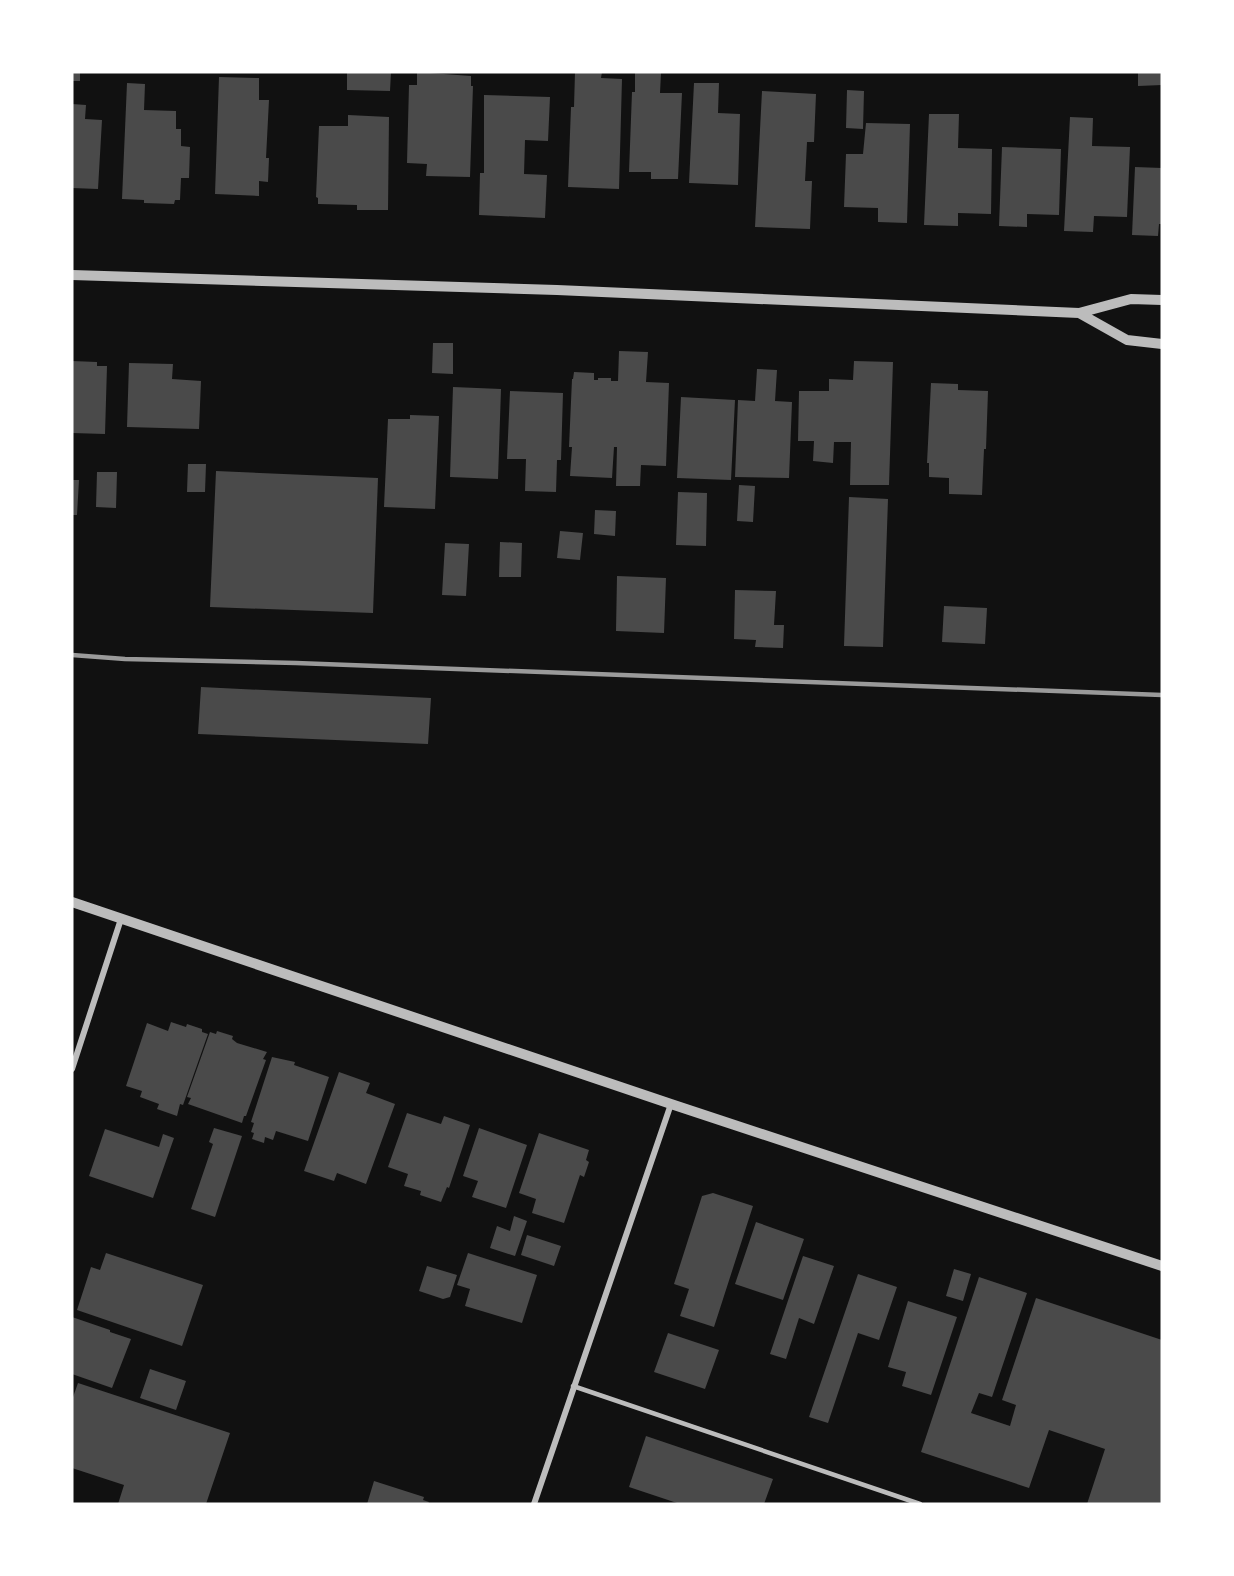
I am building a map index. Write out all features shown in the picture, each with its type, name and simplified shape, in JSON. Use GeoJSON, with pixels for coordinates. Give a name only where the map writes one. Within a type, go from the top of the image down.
{"type":"FeatureCollection","features":[{"type":"Feature","properties":{"kind":"street"},"geometry":{"type":"LineString","coordinates":[[72,275],[557,290],[1079,313],[1131,299],[1162,300]]}},
{"type":"Feature","properties":{"kind":"street"},"geometry":{"type":"LineString","coordinates":[[1079,313],[1127,339],[1162,344]]}},
{"type":"Feature","properties":{"kind":"street"},"geometry":{"type":"LineString","coordinates":[[72,902],[671,1104],[1162,1266]]}},
{"type":"Feature","properties":{"kind":"street"},"geometry":{"type":"LineString","coordinates":[[72,1069],[121,919]]}},
{"type":"Feature","properties":{"kind":"street"},"geometry":{"type":"LineString","coordinates":[[534,1504],[671,1104]]}},
{"type":"Feature","properties":{"kind":"lane"},"geometry":{"type":"LineString","coordinates":[[573,1386],[920,1504]]}},
{"type":"Feature","properties":{"kind":"building"},"geometry":{"type":"Polygon","coordinates":[[[72,72],[80,72],[80,81],[72,81],[72,72]]]}},
{"type":"Feature","properties":{"kind":"building"},"geometry":{"type":"Polygon","coordinates":[[[347,72],[391,72],[390,91],[347,90],[347,72]]]}},
{"type":"Feature","properties":{"kind":"building"},"geometry":{"type":"Polygon","coordinates":[[[417,72],[471,76],[471,86],[473,86],[470,177],[426,176],[427,164],[407,163],[409,85],[417,85],[417,72]]]}},
{"type":"Feature","properties":{"kind":"building"},"geometry":{"type":"Polygon","coordinates":[[[575,72],[602,72],[601,78],[622,79],[619,189],[568,187],[571,107],[574,107],[575,72]]]}},
{"type":"Feature","properties":{"kind":"building"},"geometry":{"type":"Polygon","coordinates":[[[635,72],[661,73],[660,93],[682,93],[678,179],[651,179],[651,172],[629,172],[635,72]]]}},
{"type":"Feature","properties":{"kind":"building"},"geometry":{"type":"Polygon","coordinates":[[[1138,72],[1162,72],[1162,85],[1138,86],[1138,72]]]}},
{"type":"Feature","properties":{"kind":"building"},"geometry":{"type":"Polygon","coordinates":[[[219,77],[259,78],[259,100],[269,100],[266,158],[269,158],[268,182],[259,181],[259,196],[215,194],[219,77]]]}},
{"type":"Feature","properties":{"kind":"building"},"geometry":{"type":"Polygon","coordinates":[[[127,83],[145,84],[144,110],[176,111],[176,129],[181,129],[181,146],[190,147],[189,178],[181,178],[180,200],[175,200],[174,204],[144,203],[144,200],[122,199],[127,83]]]}},
{"type":"Feature","properties":{"kind":"building"},"geometry":{"type":"Polygon","coordinates":[[[694,83],[719,83],[718,113],[740,114],[738,185],[689,183],[694,83]]]}},
{"type":"Feature","properties":{"kind":"building"},"geometry":{"type":"Polygon","coordinates":[[[847,90],[864,91],[863,129],[846,128],[847,90]]]}},
{"type":"Feature","properties":{"kind":"building"},"geometry":{"type":"Polygon","coordinates":[[[762,91],[816,94],[814,142],[807,142],[805,181],[812,181],[810,229],[755,227],[762,91]]]}},
{"type":"Feature","properties":{"kind":"building"},"geometry":{"type":"Polygon","coordinates":[[[484,95],[550,97],[548,141],[525,140],[524,174],[547,175],[545,218],[479,215],[480,173],[484,173],[484,95]]]}},
{"type":"Feature","properties":{"kind":"building"},"geometry":{"type":"Polygon","coordinates":[[[72,104],[86,105],[85,119],[102,120],[98,189],[72,188],[72,104]]]}},
{"type":"Feature","properties":{"kind":"building"},"geometry":{"type":"Polygon","coordinates":[[[929,114],[959,114],[958,148],[992,149],[991,214],[958,213],[958,226],[924,225],[929,114]]]}},
{"type":"Feature","properties":{"kind":"building"},"geometry":{"type":"Polygon","coordinates":[[[348,115],[389,117],[388,210],[357,210],[357,205],[318,204],[316,197],[319,126],[348,126],[348,115]]]}},
{"type":"Feature","properties":{"kind":"building"},"geometry":{"type":"Polygon","coordinates":[[[1070,117],[1093,118],[1092,146],[1130,147],[1127,217],[1094,216],[1093,232],[1064,231],[1070,117]]]}},
{"type":"Feature","properties":{"kind":"building"},"geometry":{"type":"Polygon","coordinates":[[[866,123],[910,124],[907,223],[878,222],[878,208],[844,207],[846,154],[863,154],[866,123]]]}},
{"type":"Feature","properties":{"kind":"building"},"geometry":{"type":"Polygon","coordinates":[[[1002,147],[1061,149],[1059,215],[1027,214],[1027,227],[999,226],[1002,147]]]}},
{"type":"Feature","properties":{"kind":"building"},"geometry":{"type":"Polygon","coordinates":[[[1135,167],[1162,168],[1162,224],[1159,224],[1158,236],[1132,235],[1135,167]]]}},
{"type":"Feature","properties":{"kind":"building"},"geometry":{"type":"Polygon","coordinates":[[[433,343],[453,343],[453,374],[432,373],[433,343]]]}},
{"type":"Feature","properties":{"kind":"building"},"geometry":{"type":"Polygon","coordinates":[[[619,351],[648,352],[646,382],[669,383],[666,466],[641,465],[640,486],[616,486],[617,447],[614,447],[612,478],[570,476],[572,447],[569,447],[574,372],[594,373],[594,380],[611,378],[611,381],[618,381],[619,351]]]}},
{"type":"Feature","properties":{"kind":"building"},"geometry":{"type":"Polygon","coordinates":[[[72,361],[97,362],[97,366],[107,366],[105,434],[72,433],[72,361]]]}},
{"type":"Feature","properties":{"kind":"building"},"geometry":{"type":"Polygon","coordinates":[[[854,361],[893,362],[889,485],[850,485],[851,442],[834,442],[833,463],[813,461],[814,441],[798,441],[799,391],[829,391],[829,379],[853,380],[854,361]]]}},
{"type":"Feature","properties":{"kind":"building"},"geometry":{"type":"Polygon","coordinates":[[[129,363],[173,364],[172,379],[201,381],[199,429],[127,427],[129,363]]]}},
{"type":"Feature","properties":{"kind":"building"},"geometry":{"type":"Polygon","coordinates":[[[757,369],[777,370],[775,401],[792,402],[789,478],[735,477],[738,400],[755,401],[757,369]]]}},
{"type":"Feature","properties":{"kind":"building"},"geometry":{"type":"Polygon","coordinates":[[[931,383],[958,384],[958,390],[988,391],[982,495],[949,494],[949,478],[929,477],[929,463],[927,463],[931,383]]]}},
{"type":"Feature","properties":{"kind":"building"},"geometry":{"type":"Polygon","coordinates":[[[453,387],[501,389],[498,479],[450,477],[453,387]]]}},
{"type":"Feature","properties":{"kind":"building"},"geometry":{"type":"Polygon","coordinates":[[[510,391],[563,393],[561,460],[557,460],[556,492],[525,491],[526,459],[507,459],[510,391]]]}},
{"type":"Feature","properties":{"kind":"building"},"geometry":{"type":"Polygon","coordinates":[[[681,397],[735,400],[731,480],[677,478],[681,397]]]}},
{"type":"Feature","properties":{"kind":"building"},"geometry":{"type":"Polygon","coordinates":[[[410,415],[439,416],[435,509],[384,507],[388,419],[410,419],[410,415]]]}},
{"type":"Feature","properties":{"kind":"building"},"geometry":{"type":"Polygon","coordinates":[[[188,464],[206,464],[205,492],[187,492],[188,464]]]}},
{"type":"Feature","properties":{"kind":"building"},"geometry":{"type":"Polygon","coordinates":[[[216,471],[378,478],[373,613],[210,607],[216,471]]]}},
{"type":"Feature","properties":{"kind":"building"},"geometry":{"type":"Polygon","coordinates":[[[97,472],[117,472],[116,508],[96,507],[97,472]]]}},
{"type":"Feature","properties":{"kind":"building"},"geometry":{"type":"Polygon","coordinates":[[[72,480],[79,480],[77,515],[72,515],[72,480]]]}},
{"type":"Feature","properties":{"kind":"building"},"geometry":{"type":"Polygon","coordinates":[[[739,485],[755,486],[753,522],[737,521],[739,485]]]}},
{"type":"Feature","properties":{"kind":"building"},"geometry":{"type":"Polygon","coordinates":[[[678,492],[707,493],[706,546],[676,545],[678,492]]]}},
{"type":"Feature","properties":{"kind":"building"},"geometry":{"type":"Polygon","coordinates":[[[849,497],[888,499],[883,647],[844,646],[849,497]]]}},
{"type":"Feature","properties":{"kind":"building"},"geometry":{"type":"Polygon","coordinates":[[[595,510],[616,511],[615,536],[594,534],[595,510]]]}},
{"type":"Feature","properties":{"kind":"building"},"geometry":{"type":"Polygon","coordinates":[[[560,531],[583,533],[580,560],[557,558],[560,531]]]}},
{"type":"Feature","properties":{"kind":"building"},"geometry":{"type":"Polygon","coordinates":[[[500,542],[522,543],[521,577],[499,577],[500,542]]]}},
{"type":"Feature","properties":{"kind":"building"},"geometry":{"type":"Polygon","coordinates":[[[445,543],[469,544],[466,596],[442,595],[445,543]]]}},
{"type":"Feature","properties":{"kind":"building"},"geometry":{"type":"Polygon","coordinates":[[[617,576],[666,578],[664,633],[616,631],[617,576]]]}},
{"type":"Feature","properties":{"kind":"building"},"geometry":{"type":"Polygon","coordinates":[[[735,590],[776,591],[774,625],[784,625],[783,648],[755,647],[756,640],[734,639],[735,590]]]}},
{"type":"Feature","properties":{"kind":"building"},"geometry":{"type":"Polygon","coordinates":[[[944,606],[987,608],[985,644],[942,642],[944,606]]]}},
{"type":"Feature","properties":{"kind":"building"},"geometry":{"type":"Polygon","coordinates":[[[201,687],[431,698],[428,744],[198,734],[201,687]]]}},
{"type":"Feature","properties":{"kind":"building"},"geometry":{"type":"Polygon","coordinates":[[[171,1022],[186,1027],[187,1024],[202,1029],[202,1032],[208,1034],[177,1116],[157,1109],[159,1104],[140,1097],[142,1091],[126,1086],[147,1023],[168,1031],[171,1022]]]}},
{"type":"Feature","properties":{"kind":"building"},"geometry":{"type":"Polygon","coordinates":[[[217,1031],[233,1036],[232,1039],[237,1043],[267,1052],[242,1123],[188,1104],[191,1098],[187,1097],[210,1032],[216,1034],[217,1031]]]}},
{"type":"Feature","properties":{"kind":"building"},"geometry":{"type":"Polygon","coordinates":[[[272,1057],[295,1062],[294,1065],[329,1077],[308,1141],[276,1131],[273,1140],[265,1137],[264,1143],[252,1139],[254,1133],[251,1132],[254,1123],[251,1122],[272,1057]]]}},
{"type":"Feature","properties":{"kind":"building"},"geometry":{"type":"Polygon","coordinates":[[[339,1072],[370,1083],[366,1093],[395,1104],[366,1184],[337,1173],[334,1181],[304,1171],[339,1072]]]}},
{"type":"Feature","properties":{"kind":"building"},"geometry":{"type":"Polygon","coordinates":[[[407,1113],[441,1124],[444,1116],[470,1125],[449,1188],[447,1187],[441,1202],[420,1195],[421,1191],[404,1186],[408,1174],[388,1167],[407,1113]]]}},
{"type":"Feature","properties":{"kind":"building"},"geometry":{"type":"Polygon","coordinates":[[[214,1128],[242,1136],[215,1217],[191,1209],[213,1144],[209,1142],[214,1128]]]}},
{"type":"Feature","properties":{"kind":"building"},"geometry":{"type":"Polygon","coordinates":[[[479,1128],[527,1145],[506,1208],[472,1197],[478,1181],[463,1176],[479,1128]]]}},
{"type":"Feature","properties":{"kind":"building"},"geometry":{"type":"Polygon","coordinates":[[[105,1129],[159,1147],[163,1134],[174,1138],[153,1198],[89,1176],[105,1129]]]}},
{"type":"Feature","properties":{"kind":"building"},"geometry":{"type":"Polygon","coordinates":[[[539,1133],[589,1150],[586,1160],[589,1162],[584,1177],[580,1175],[564,1223],[532,1213],[536,1199],[519,1193],[539,1133]]]}},
{"type":"Feature","properties":{"kind":"building"},"geometry":{"type":"Polygon","coordinates":[[[713,1193],[753,1206],[714,1327],[680,1316],[689,1289],[674,1284],[702,1196],[713,1193]]]}},
{"type":"Feature","properties":{"kind":"building"},"geometry":{"type":"Polygon","coordinates":[[[514,1216],[527,1221],[515,1256],[490,1248],[497,1226],[510,1231],[514,1216]]]}},
{"type":"Feature","properties":{"kind":"building"},"geometry":{"type":"Polygon","coordinates":[[[756,1222],[804,1239],[783,1300],[735,1284],[756,1222]]]}},
{"type":"Feature","properties":{"kind":"building"},"geometry":{"type":"Polygon","coordinates":[[[527,1235],[561,1246],[554,1266],[521,1255],[527,1235]]]}},
{"type":"Feature","properties":{"kind":"building"},"geometry":{"type":"Polygon","coordinates":[[[106,1253],[203,1285],[182,1346],[77,1310],[91,1267],[100,1270],[106,1253]]]}},
{"type":"Feature","properties":{"kind":"building"},"geometry":{"type":"Polygon","coordinates":[[[468,1253],[537,1275],[522,1323],[465,1306],[470,1289],[457,1285],[468,1253]]]}},
{"type":"Feature","properties":{"kind":"building"},"geometry":{"type":"Polygon","coordinates":[[[803,1256],[834,1266],[814,1324],[799,1318],[786,1359],[770,1354],[803,1256]]]}},
{"type":"Feature","properties":{"kind":"building"},"geometry":{"type":"Polygon","coordinates":[[[427,1266],[457,1275],[450,1297],[443,1299],[419,1291],[427,1266]]]}},
{"type":"Feature","properties":{"kind":"building"},"geometry":{"type":"Polygon","coordinates":[[[954,1269],[971,1274],[963,1301],[946,1296],[954,1269]]]}},
{"type":"Feature","properties":{"kind":"building"},"geometry":{"type":"Polygon","coordinates":[[[858,1274],[897,1287],[879,1340],[858,1333],[828,1423],[809,1417],[858,1274]]]}},
{"type":"Feature","properties":{"kind":"building"},"geometry":{"type":"Polygon","coordinates":[[[979,1277],[1027,1293],[992,1397],[979,1393],[971,1413],[1010,1426],[1016,1405],[1002,1400],[1036,1298],[1162,1340],[1162,1504],[1087,1504],[1105,1449],[1049,1430],[1029,1488],[921,1452],[979,1277]]]}},
{"type":"Feature","properties":{"kind":"building"},"geometry":{"type":"Polygon","coordinates":[[[908,1301],[957,1317],[931,1395],[902,1386],[906,1372],[888,1367],[908,1301]]]}},
{"type":"Feature","properties":{"kind":"building"},"geometry":{"type":"Polygon","coordinates":[[[72,1317],[131,1339],[112,1388],[72,1374],[72,1317]]]}},
{"type":"Feature","properties":{"kind":"building"},"geometry":{"type":"Polygon","coordinates":[[[668,1333],[719,1350],[705,1389],[654,1372],[668,1333]]]}},
{"type":"Feature","properties":{"kind":"building"},"geometry":{"type":"Polygon","coordinates":[[[150,1369],[186,1381],[176,1410],[140,1398],[150,1369]]]}},
{"type":"Feature","properties":{"kind":"building"},"geometry":{"type":"Polygon","coordinates":[[[78,1383],[230,1433],[206,1504],[118,1504],[124,1485],[72,1468],[72,1400],[78,1383]]]}},
{"type":"Feature","properties":{"kind":"building"},"geometry":{"type":"Polygon","coordinates":[[[646,1436],[773,1479],[764,1504],[680,1504],[629,1487],[646,1436]]]}},
{"type":"Feature","properties":{"kind":"building"},"geometry":{"type":"Polygon","coordinates":[[[374,1481],[424,1497],[423,1500],[429,1502],[428,1504],[367,1504],[374,1481]]]}},
{"type":"Feature","properties":{"kind":"railway"},"geometry":{"type":"LineString","coordinates":[[72,655],[125,659],[296,663],[1162,695]]}}]}
